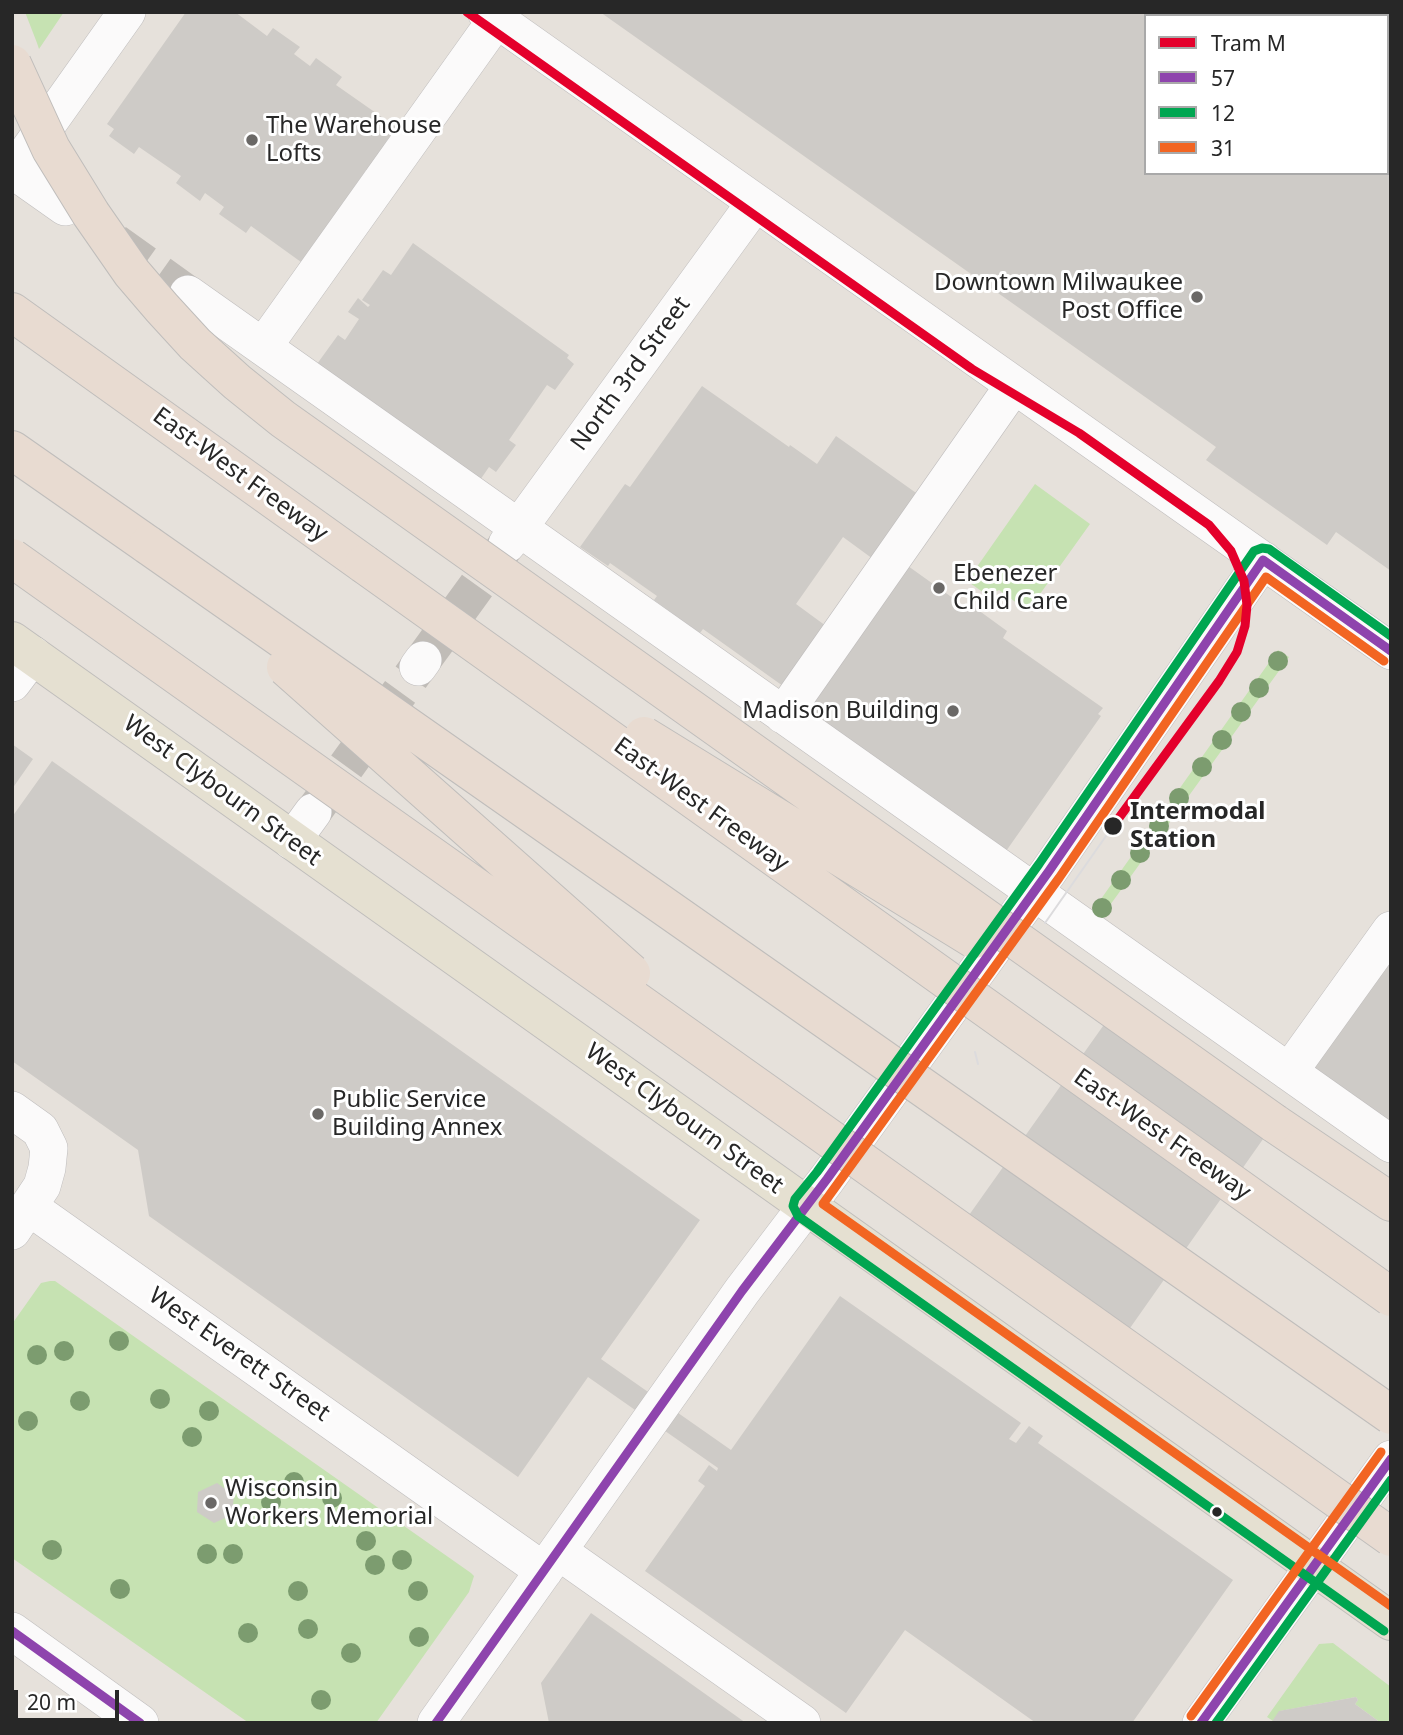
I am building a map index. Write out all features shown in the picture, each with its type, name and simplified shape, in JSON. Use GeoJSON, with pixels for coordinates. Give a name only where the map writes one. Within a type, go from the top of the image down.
{"type":"FeatureCollection","features":[{"type":"Feature","properties":{"kind":"highway"},"geometry":{"type":"LineString","coordinates":[[12,64],[51,149],[132,273],[195,344],[237,382],[283,419],[1274,1123],[1391,1202]]}},
{"type":"Feature","properties":{"kind":"highway","name":"East-West Freeway"},"geometry":{"type":"LineString","coordinates":[[12,312],[1391,1297]]}},
{"type":"Feature","properties":{"kind":"highway"},"geometry":{"type":"LineString","coordinates":[[12,450],[1391,1415]]}},
{"type":"Feature","properties":{"kind":"highway"},"geometry":{"type":"LineString","coordinates":[[148,545],[784,1107]]}},
{"type":"Feature","properties":{"kind":"highway"},"geometry":{"type":"LineString","coordinates":[[12,558],[1391,1537]]}},
{"type":"Feature","properties":{"kind":"highway"},"geometry":{"type":"LineString","coordinates":[[365,564],[1274,1123]]}},
{"type":"Feature","properties":{"kind":"main road","name":"West Clybourn Street"},"geometry":{"type":"LineString","coordinates":[[19,660],[302,826],[805,1206],[1391,1621]]}},
{"type":"Feature","properties":{"kind":"street"},"geometry":{"type":"LineString","coordinates":[[65,206],[13,173],[127,12]]}},
{"type":"Feature","properties":{"kind":"street"},"geometry":{"type":"LineString","coordinates":[[263,347],[491,16],[1391,650]]}},
{"type":"Feature","properties":{"kind":"street","name":"North 3rd Street"},"geometry":{"type":"LineString","coordinates":[[513,536],[755,203]]}},
{"type":"Feature","properties":{"kind":"street"},"geometry":{"type":"LineString","coordinates":[[188,294],[263,347],[513,536],[783,715],[1391,1144]]}},
{"type":"Feature","properties":{"kind":"street"},"geometry":{"type":"LineString","coordinates":[[783,715],[1014,385]]}},
{"type":"Feature","properties":{"kind":"street"},"geometry":{"type":"LineString","coordinates":[[436,1723],[741,1291],[827,1179],[1034,892],[1263,560]]}},
{"type":"Feature","properties":{"kind":"street"},"geometry":{"type":"LineString","coordinates":[[1289,1072],[1391,930]]}},
{"type":"Feature","properties":{"kind":"street","name":"West Everett Street"},"geometry":{"type":"LineString","coordinates":[[12,1110],[40,1130],[48,1148],[47,1168],[41,1186],[21,1219],[802,1723]]}},
{"type":"Feature","properties":{"kind":"street"},"geometry":{"type":"LineString","coordinates":[[1201,1723],[1391,1460]]}},
{"type":"Feature","properties":{"kind":"street"},"geometry":{"type":"LineString","coordinates":[[12,1631],[140,1723]]}},
{"type":"Feature","properties":{"kind":"green space"},"geometry":{"type":"Polygon","coordinates":[[[25,12],[64,12],[39,49],[37,43],[25,12]]]}},
{"type":"Feature","properties":{"kind":"green space"},"geometry":{"type":"Polygon","coordinates":[[[1035,484],[1090,524],[1030,608],[1025,609],[999,590],[987,595],[967,581],[1035,484]]]}},
{"type":"Feature","properties":{"kind":"green space"},"geometry":{"type":"Polygon","coordinates":[[[1278,650],[1289,657],[1100,919],[1091,913],[1278,650]]]}},
{"type":"Feature","properties":{"kind":"green space"},"geometry":{"type":"Polygon","coordinates":[[[55,1281],[474,1576],[469,1592],[376,1723],[249,1723],[12,1558],[12,1324],[41,1283],[55,1281]]]}},
{"type":"Feature","properties":{"kind":"green space"},"geometry":{"type":"Polygon","coordinates":[[[1333,1643],[1391,1687],[1391,1723],[1381,1723],[1355,1704],[1358,1700],[1356,1697],[1280,1711],[1273,1721],[1267,1717],[1319,1644],[1333,1643]]]}},
{"type":"Feature","properties":{"kind":"building","name":"The Warehouse Lofts"},"geometry":{"type":"Polygon","coordinates":[[[186,12],[235,12],[267,36],[273,28],[300,47],[294,54],[310,66],[316,58],[342,77],[336,85],[396,127],[384,145],[393,151],[375,176],[366,170],[334,216],[342,222],[324,248],[315,242],[301,262],[251,226],[246,233],[219,214],[224,207],[205,193],[200,201],[176,183],[181,176],[139,147],[134,154],[109,136],[114,129],[107,124],[186,12]]]}},
{"type":"Feature","properties":{"kind":"building","name":"Downtown Milwaukee Post Office"},"geometry":{"type":"Polygon","coordinates":[[[600,12],[1391,12],[1391,571],[1336,532],[1327,545],[1206,460],[1216,447],[600,12]]]}},
{"type":"Feature","properties":{"kind":"building"},"geometry":{"type":"Polygon","coordinates":[[[413,243],[569,355],[567,358],[574,364],[555,390],[547,385],[509,440],[516,445],[496,472],[489,467],[478,483],[317,364],[338,335],[345,340],[359,319],[348,312],[358,298],[368,307],[370,305],[362,300],[383,270],[391,275],[413,243]]]}},
{"type":"Feature","properties":{"kind":"building"},"geometry":{"type":"Polygon","coordinates":[[[702,386],[817,464],[836,436],[919,495],[873,559],[843,537],[796,604],[826,626],[783,686],[703,629],[700,633],[654,600],[657,596],[610,563],[608,566],[580,547],[625,484],[630,487],[702,386]]]}},
{"type":"Feature","properties":{"kind":"building","name":"Madison Building"},"geometry":{"type":"Polygon","coordinates":[[[908,566],[971,611],[974,607],[1007,631],[1003,638],[1103,708],[1098,714],[1101,716],[1004,854],[804,713],[908,566]]]}},
{"type":"Feature","properties":{"kind":"building"},"geometry":{"type":"Polygon","coordinates":[[[12,744],[33,759],[12,789],[12,744]]]}},
{"type":"Feature","properties":{"kind":"building","name":"Public Service Building Annex"},"geometry":{"type":"Polygon","coordinates":[[[52,761],[700,1220],[601,1359],[731,1450],[840,1296],[1021,1423],[1009,1439],[1016,1443],[1029,1426],[1043,1436],[1038,1443],[1233,1580],[1132,1723],[1036,1723],[905,1630],[846,1713],[645,1571],[705,1486],[698,1481],[709,1465],[717,1471],[718,1468],[588,1377],[518,1477],[149,1216],[138,1150],[12,1061],[12,817],[52,761]]]}},
{"type":"Feature","properties":{"kind":"building"},"geometry":{"type":"Polygon","coordinates":[[[1391,959],[1391,1124],[1313,1068],[1391,959]]]}},
{"type":"Feature","properties":{"kind":"building"},"geometry":{"type":"Polygon","coordinates":[[[1108,1019],[1268,1132],[1123,1338],[962,1225],[1108,1019]]]}},
{"type":"Feature","properties":{"kind":"building"},"geometry":{"type":"Polygon","coordinates":[[[217,1483],[234,1495],[232,1515],[214,1523],[197,1512],[198,1492],[217,1483]]]}},
{"type":"Feature","properties":{"kind":"building"},"geometry":{"type":"Polygon","coordinates":[[[591,1613],[746,1723],[549,1723],[541,1683],[591,1613]]]}},
{"type":"Feature","properties":{"kind":"building"},"geometry":{"type":"Polygon","coordinates":[[[1356,1697],[1358,1700],[1355,1704],[1381,1723],[1271,1723],[1279,1711],[1356,1697]]]}},
{"type":"Feature","properties":{"kind":"tunnel"},"geometry":{"type":"LineString","coordinates":[[115,242],[188,294]]}},
{"type":"Feature","properties":{"kind":"tunnel"},"geometry":{"type":"LineString","coordinates":[[423,660],[507,544]]}},
{"type":"Feature","properties":{"kind":"tunnel"},"geometry":{"type":"LineString","coordinates":[[314,811],[418,667]]}},
{"type":"Feature","properties":{"kind":"tram line","name":"M"},"geometry":{"type":"LineString","coordinates":[[467,12],[972,369],[1079,433],[1209,525],[1231,551],[1244,581],[1247,605],[1245,626],[1237,652],[1219,681],[1113,826]]}},
{"type":"Feature","properties":{"kind":"tram line"},"geometry":{"type":"LineString","coordinates":[[1045,923],[1113,826]]}},
{"type":"Feature","properties":{"kind":"tram line"},"geometry":{"type":"LineString","coordinates":[[975,1052],[978,1064]]}},
{"type":"Feature","properties":{"kind":"transit line","name":"12"},"geometry":{"type":"LineString","coordinates":[[1384,1631],[798,1216],[793,1206],[795,1199],[1039,864],[1254,551],[1269,549],[1391,636]]}},
{"type":"Feature","properties":{"kind":"transit line","name":"57"},"geometry":{"type":"LineString","coordinates":[[436,1723],[742,1291],[827,1179],[1049,871],[1263,560],[1391,651]]}},
{"type":"Feature","properties":{"kind":"transit line","name":"31"},"geometry":{"type":"LineString","coordinates":[[1384,661],[1266,577],[1059,878],[823,1204],[1391,1606]]}},
{"type":"Feature","properties":{"kind":"transit line","name":"31"},"geometry":{"type":"LineString","coordinates":[[1191,1716],[1381,1452]]}},
{"type":"Feature","properties":{"kind":"transit line","name":"57"},"geometry":{"type":"LineString","coordinates":[[1201,1723],[1391,1459]]}},
{"type":"Feature","properties":{"kind":"transit line","name":"12"},"geometry":{"type":"LineString","coordinates":[[1216,1723],[1391,1480]]}},
{"type":"Feature","properties":{"kind":"transit line","name":"57"},"geometry":{"type":"LineString","coordinates":[[12,1631],[140,1723]]}},
{"type":"Feature","properties":{"kind":"place","name":"The Warehouse Lofts"},"geometry":{"type":"Point","coordinates":[252,140]}},
{"type":"Feature","properties":{"kind":"place","name":"Downtown Milwaukee Post Office"},"geometry":{"type":"Point","coordinates":[1197,297]}},
{"type":"Feature","properties":{"kind":"place","name":"Ebenezer Child Care"},"geometry":{"type":"Point","coordinates":[939,588]}},
{"type":"Feature","properties":{"kind":"place","name":"Madison Building"},"geometry":{"type":"Point","coordinates":[953,711]}},
{"type":"Feature","properties":{"kind":"place","name":"Intermodal Station"},"geometry":{"type":"Point","coordinates":[1113,826]}},
{"type":"Feature","properties":{"kind":"place","name":"Public Service Building Annex"},"geometry":{"type":"Point","coordinates":[318,1114]}},
{"type":"Feature","properties":{"kind":"place","name":"Wisconsin Workers Memorial"},"geometry":{"type":"Point","coordinates":[211,1503]}}]}
